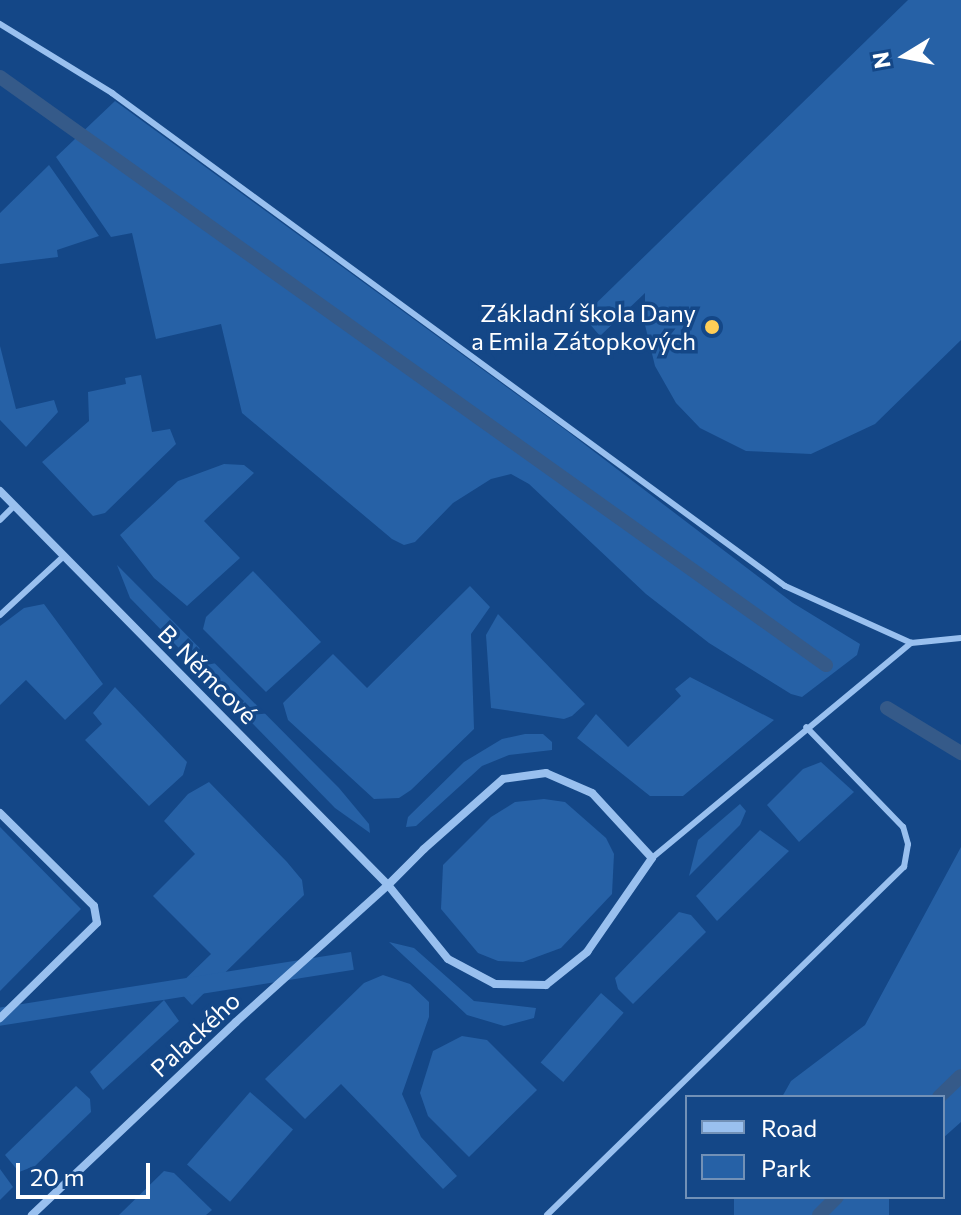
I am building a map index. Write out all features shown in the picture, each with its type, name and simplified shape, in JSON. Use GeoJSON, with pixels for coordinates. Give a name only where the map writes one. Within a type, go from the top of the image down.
{"type":"FeatureCollection","features":[{"type":"Feature","properties":{"kind":"street","name":"B. Němcové"},"geometry":{"type":"LineString","coordinates":[[0,491],[388,885]]}},
{"type":"Feature","properties":{"kind":"street"},"geometry":{"type":"LineString","coordinates":[[546,773],[592,793],[652,858],[587,952],[546,985],[495,984],[448,959],[388,885],[503,779],[546,773]]}},
{"type":"Feature","properties":{"kind":"street"},"geometry":{"type":"LineString","coordinates":[[0,813],[94,906],[97,923],[0,1018]]}},
{"type":"Feature","properties":{"kind":"street","name":"Palackého"},"geometry":{"type":"LineString","coordinates":[[32,1215],[388,885]]}},
{"type":"Feature","properties":{"kind":"lane"},"geometry":{"type":"LineString","coordinates":[[0,24],[112,93],[785,586],[911,643],[961,638]]}},
{"type":"Feature","properties":{"kind":"lane"},"geometry":{"type":"LineString","coordinates":[[0,520],[14,506]]}},
{"type":"Feature","properties":{"kind":"lane"},"geometry":{"type":"LineString","coordinates":[[0,615],[64,556]]}},
{"type":"Feature","properties":{"kind":"lane"},"geometry":{"type":"LineString","coordinates":[[652,858],[806,727],[911,643]]}},
{"type":"Feature","properties":{"kind":"lane"},"geometry":{"type":"LineString","coordinates":[[547,1215],[904,867],[908,844],[903,827],[806,727]]}},
{"type":"Feature","properties":{"kind":"green space"},"geometry":{"type":"Polygon","coordinates":[[[908,0],[961,0],[961,340],[875,424],[811,454],[746,451],[700,428],[676,403],[655,366],[645,325],[645,293],[600,336],[583,316],[908,0]]]}},
{"type":"Feature","properties":{"kind":"green space"},"geometry":{"type":"Polygon","coordinates":[[[115,101],[567,431],[793,603],[860,644],[857,655],[802,697],[791,694],[709,643],[646,594],[529,484],[511,474],[491,479],[453,503],[415,542],[404,545],[392,539],[242,413],[221,324],[156,339],[132,233],[111,237],[56,157],[115,101]]]}},
{"type":"Feature","properties":{"kind":"green space"},"geometry":{"type":"Polygon","coordinates":[[[49,165],[99,236],[57,250],[58,257],[0,264],[0,213],[49,165]]]}},
{"type":"Feature","properties":{"kind":"green space"},"geometry":{"type":"Polygon","coordinates":[[[0,346],[16,409],[54,400],[58,412],[26,447],[0,420],[0,346]]]}},
{"type":"Feature","properties":{"kind":"green space"},"geometry":{"type":"Polygon","coordinates":[[[141,375],[152,432],[170,429],[176,444],[105,513],[93,516],[42,462],[89,421],[88,392],[126,384],[125,378],[141,375]]]}},
{"type":"Feature","properties":{"kind":"green space"},"geometry":{"type":"Polygon","coordinates":[[[224,464],[244,465],[254,473],[204,521],[240,558],[187,606],[154,578],[120,535],[178,481],[224,464]]]}},
{"type":"Feature","properties":{"kind":"green space"},"geometry":{"type":"Polygon","coordinates":[[[117,565],[339,788],[369,824],[370,833],[335,808],[130,598],[117,565]]]}},
{"type":"Feature","properties":{"kind":"green space"},"geometry":{"type":"Polygon","coordinates":[[[253,571],[321,642],[266,692],[203,629],[206,617],[253,571]]]}},
{"type":"Feature","properties":{"kind":"green space"},"geometry":{"type":"Polygon","coordinates":[[[470,586],[490,607],[471,634],[474,729],[411,790],[399,798],[374,799],[288,720],[283,703],[333,654],[367,688],[470,586]]]}},
{"type":"Feature","properties":{"kind":"green space"},"geometry":{"type":"Polygon","coordinates":[[[44,604],[103,684],[65,720],[26,680],[0,705],[0,626],[24,608],[44,604]]]}},
{"type":"Feature","properties":{"kind":"green space"},"geometry":{"type":"Polygon","coordinates":[[[498,614],[585,704],[572,716],[564,719],[491,708],[486,635],[498,614]]]}},
{"type":"Feature","properties":{"kind":"green space"},"geometry":{"type":"Polygon","coordinates":[[[690,677],[774,720],[683,796],[650,796],[577,738],[596,714],[628,747],[681,696],[675,689],[690,677]]]}},
{"type":"Feature","properties":{"kind":"green space"},"geometry":{"type":"Polygon","coordinates":[[[115,687],[187,762],[183,775],[149,806],[85,740],[102,724],[93,713],[115,687]]]}},
{"type":"Feature","properties":{"kind":"green space"},"geometry":{"type":"Polygon","coordinates":[[[543,734],[552,742],[552,750],[509,755],[482,766],[416,826],[406,827],[408,817],[464,762],[502,739],[543,734]]]}},
{"type":"Feature","properties":{"kind":"green space"},"geometry":{"type":"Polygon","coordinates":[[[821,762],[854,792],[799,842],[767,805],[803,769],[821,762]]]}},
{"type":"Feature","properties":{"kind":"green space"},"geometry":{"type":"Polygon","coordinates":[[[209,782],[287,862],[302,880],[304,895],[192,1005],[176,988],[211,954],[153,896],[195,854],[164,821],[188,794],[209,782]]]}},
{"type":"Feature","properties":{"kind":"green space"},"geometry":{"type":"Polygon","coordinates":[[[544,799],[565,802],[606,838],[614,854],[612,894],[561,948],[523,962],[498,961],[478,953],[441,909],[443,865],[491,817],[515,802],[544,799]]]}},
{"type":"Feature","properties":{"kind":"green space"},"geometry":{"type":"Polygon","coordinates":[[[740,804],[746,811],[740,825],[689,876],[698,840],[740,804]]]}},
{"type":"Feature","properties":{"kind":"green space"},"geometry":{"type":"Polygon","coordinates":[[[0,827],[81,909],[0,991],[0,827]]]}},
{"type":"Feature","properties":{"kind":"green space"},"geometry":{"type":"Polygon","coordinates":[[[760,830],[789,851],[717,921],[696,896],[760,830]]]}},
{"type":"Feature","properties":{"kind":"green space"},"geometry":{"type":"Polygon","coordinates":[[[961,847],[961,1122],[945,1136],[945,1095],[783,1095],[791,1081],[865,1025],[961,847]]]}},
{"type":"Feature","properties":{"kind":"green space"},"geometry":{"type":"Polygon","coordinates":[[[679,912],[691,915],[706,932],[633,1004],[618,989],[615,978],[679,912]]]}},
{"type":"Feature","properties":{"kind":"green space"},"geometry":{"type":"Polygon","coordinates":[[[389,942],[414,948],[474,1001],[536,1008],[534,1018],[504,1026],[467,1015],[389,942]]]}},
{"type":"Feature","properties":{"kind":"green space"},"geometry":{"type":"Polygon","coordinates":[[[351,952],[354,970],[0,1026],[0,1008],[351,952]]]}},
{"type":"Feature","properties":{"kind":"green space"},"geometry":{"type":"Polygon","coordinates":[[[383,975],[410,984],[429,1002],[429,1017],[402,1094],[421,1137],[457,1176],[443,1189],[341,1084],[305,1119],[265,1079],[364,983],[383,975]]]}},
{"type":"Feature","properties":{"kind":"green space"},"geometry":{"type":"Polygon","coordinates":[[[601,993],[624,1013],[563,1082],[541,1062],[601,993]]]}},
{"type":"Feature","properties":{"kind":"green space"},"geometry":{"type":"Polygon","coordinates":[[[164,1000],[179,1021],[103,1090],[90,1072],[164,1000]]]}},
{"type":"Feature","properties":{"kind":"green space"},"geometry":{"type":"Polygon","coordinates":[[[462,1036],[487,1040],[537,1090],[469,1157],[428,1116],[420,1093],[433,1051],[462,1036]]]}},
{"type":"Feature","properties":{"kind":"green space"},"geometry":{"type":"Polygon","coordinates":[[[76,1086],[90,1099],[91,1112],[35,1166],[19,1172],[5,1155],[76,1086]]]}},
{"type":"Feature","properties":{"kind":"green space"},"geometry":{"type":"Polygon","coordinates":[[[250,1092],[293,1129],[230,1202],[187,1164],[250,1092]]]}},
{"type":"Feature","properties":{"kind":"green space"},"geometry":{"type":"Polygon","coordinates":[[[0,1169],[13,1187],[0,1200],[0,1169]]]}},
{"type":"Feature","properties":{"kind":"green space"},"geometry":{"type":"Polygon","coordinates":[[[164,1171],[174,1173],[212,1210],[206,1215],[119,1215],[164,1171]]]}},
{"type":"Feature","properties":{"kind":"green space"},"geometry":{"type":"Polygon","coordinates":[[[734,1199],[889,1199],[889,1215],[734,1215],[734,1199]]]}},
{"type":"Feature","properties":{"kind":"waterway"},"geometry":{"type":"LineString","coordinates":[[0,77],[826,665]]}},
{"type":"Feature","properties":{"kind":"waterway"},"geometry":{"type":"LineString","coordinates":[[887,708],[961,753]]}},
{"type":"Feature","properties":{"kind":"waterway"},"geometry":{"type":"LineString","coordinates":[[941,1095],[961,1076]]}},
{"type":"Feature","properties":{"kind":"waterway"},"geometry":{"type":"LineString","coordinates":[[819,1215],[835,1199]]}},
{"type":"Feature","properties":{"kind":"place","name":"Základní škola Dany a Emila Zátopkových"},"geometry":{"type":"Point","coordinates":[712,327]}}]}
